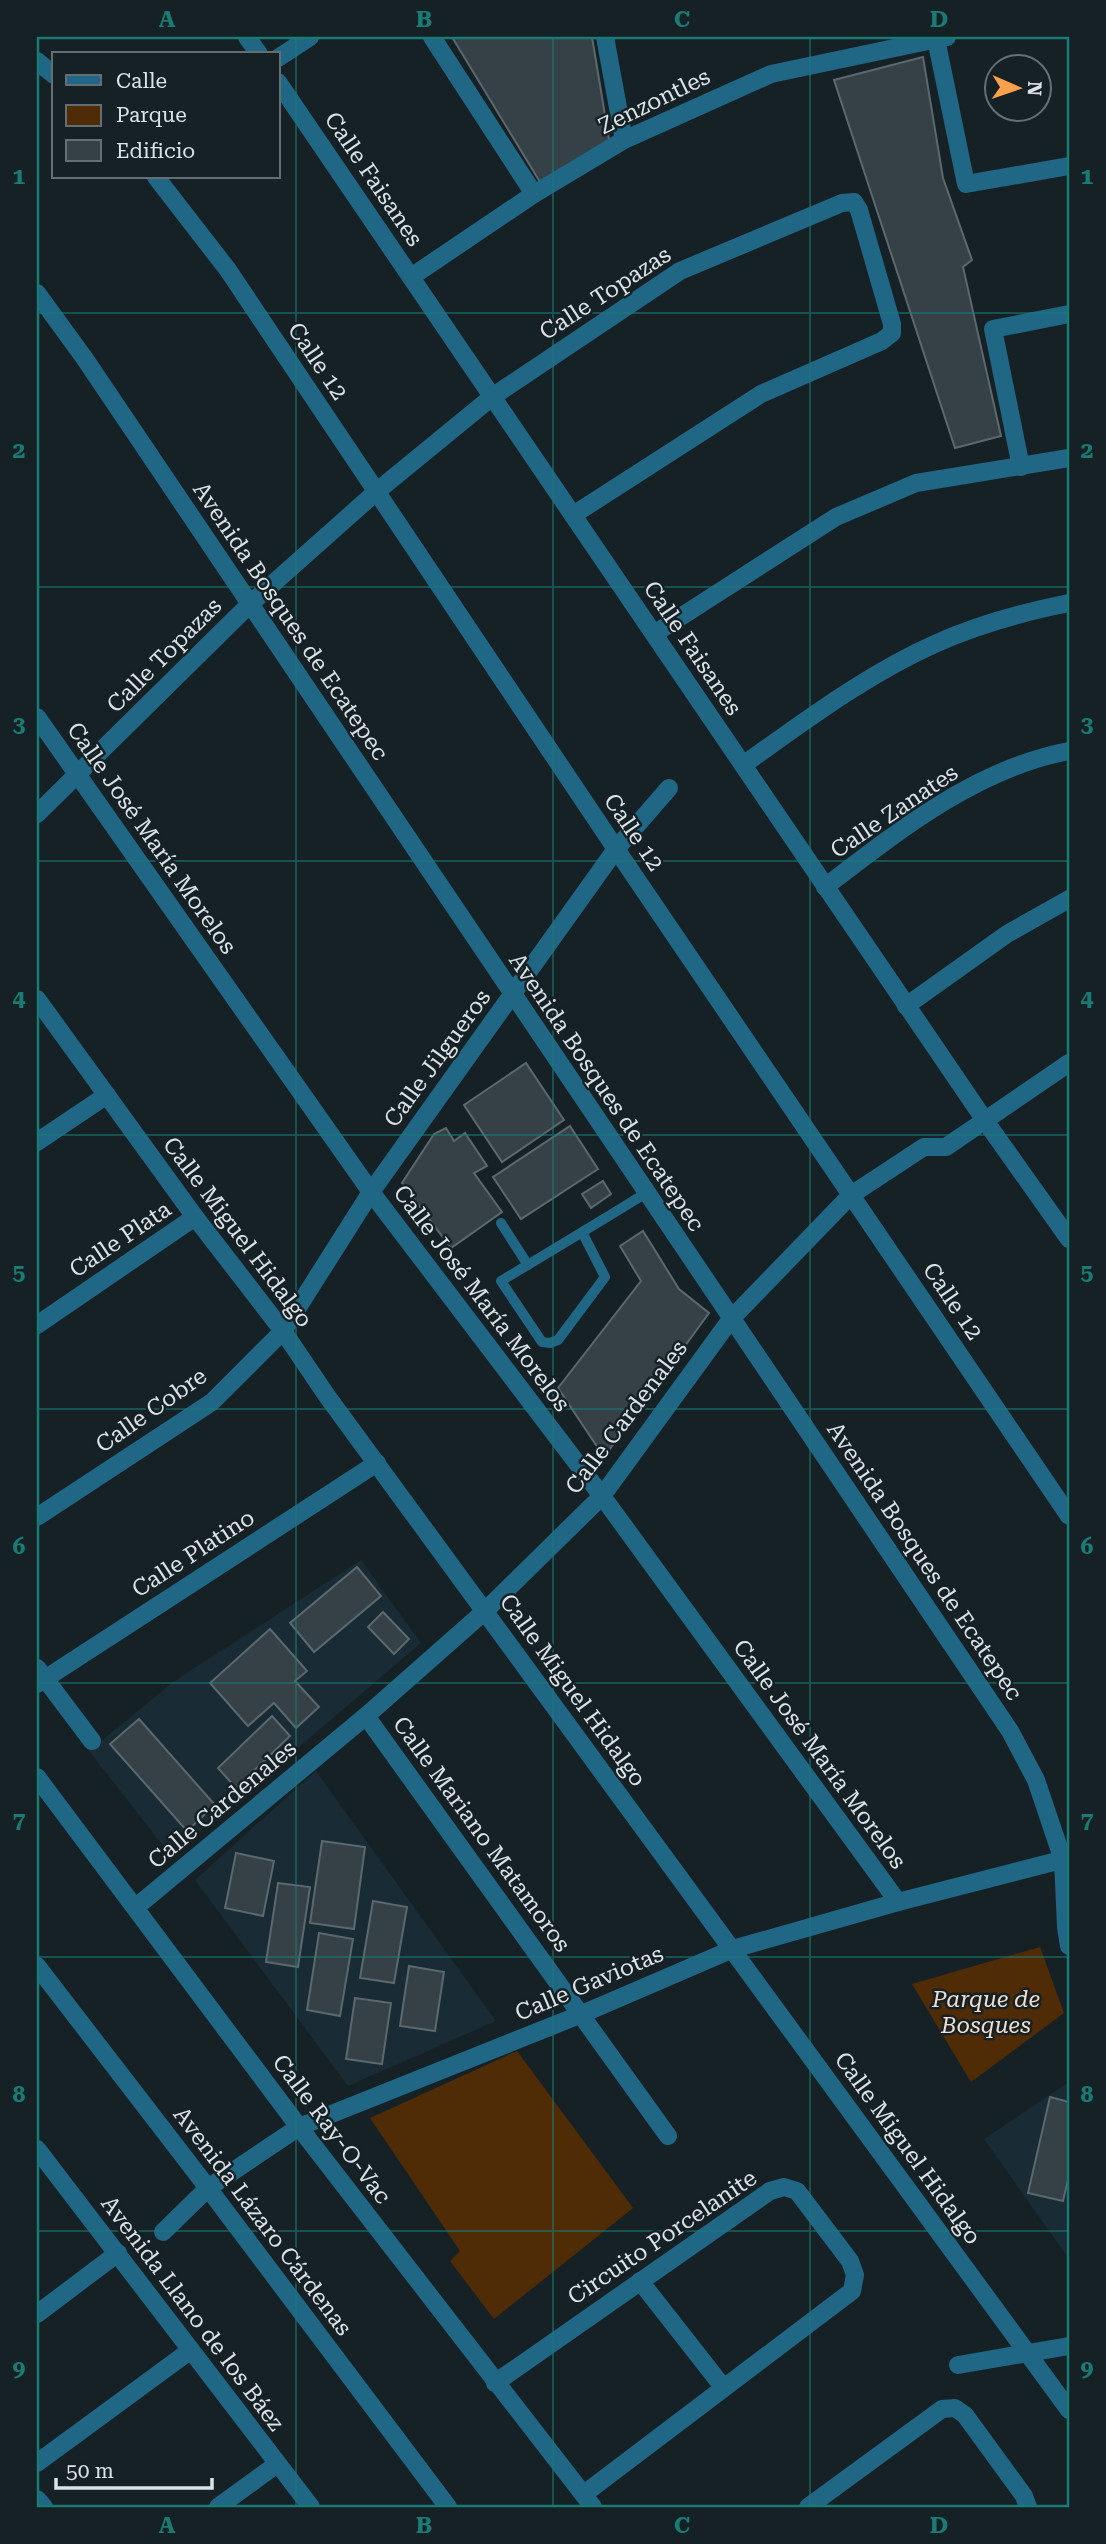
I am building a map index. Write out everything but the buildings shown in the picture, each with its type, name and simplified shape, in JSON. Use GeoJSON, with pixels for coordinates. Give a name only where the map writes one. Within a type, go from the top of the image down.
{"type":"FeatureCollection","features":[{"type":"Feature","properties":{"kind":"street"},"geometry":{"type":"LineString","coordinates":[[247,37],[258,52]]}},
{"type":"Feature","properties":{"kind":"street"},"geometry":{"type":"LineString","coordinates":[[280,57],[310,37]]}},
{"type":"Feature","properties":{"kind":"street"},"geometry":{"type":"LineString","coordinates":[[432,37],[534,194]]}},
{"type":"Feature","properties":{"kind":"street"},"geometry":{"type":"LineString","coordinates":[[606,37],[624,140]]}},
{"type":"Feature","properties":{"kind":"street"},"geometry":{"type":"LineString","coordinates":[[942,38],[967,184],[1069,166]]}},
{"type":"Feature","properties":{"kind":"street","name":"Zenzontles"},"geometry":{"type":"LineString","coordinates":[[411,277],[534,194],[624,140],[771,74],[942,38]]}},
{"type":"Feature","properties":{"kind":"street"},"geometry":{"type":"LineString","coordinates":[[37,61],[52,73]]}},
{"type":"Feature","properties":{"kind":"street","name":"Calle Faisanes"},"geometry":{"type":"LineString","coordinates":[[280,85],[906,1006],[1069,1239]]}},
{"type":"Feature","properties":{"kind":"street","name":"Calle 12"},"geometry":{"type":"LineString","coordinates":[[157,178],[228,270],[615,849],[1069,1516]]}},
{"type":"Feature","properties":{"kind":"street","name":"Calle Topazas"},"geometry":{"type":"LineString","coordinates":[[37,814],[250,604],[376,492],[492,397],[680,271],[842,203],[854,202],[859,210],[892,324],[892,333],[882,341],[761,394],[573,515]]}},
{"type":"Feature","properties":{"kind":"street","name":"Avenida Bosques de Ecatepec"},"geometry":{"type":"LineString","coordinates":[[37,293],[85,359],[1010,1731],[1036,1780],[1066,1859],[1066,1927],[1069,1946]]}},
{"type":"Feature","properties":{"kind":"street"},"geometry":{"type":"LineString","coordinates":[[1021,467],[993,330],[1069,314]]}},
{"type":"Feature","properties":{"kind":"street"},"geometry":{"type":"LineString","coordinates":[[654,634],[836,517],[916,483],[1069,458]]}},
{"type":"Feature","properties":{"kind":"street"},"geometry":{"type":"LineString","coordinates":[[743,765],[848,691],[937,643],[1027,611],[1069,603]]}},
{"type":"Feature","properties":{"kind":"street","name":"Calle José María Morelos"},"geometry":{"type":"LineString","coordinates":[[37,717],[371,1192],[602,1496],[898,1902]]}},
{"type":"Feature","properties":{"kind":"street","name":"Calle Zanates"},"geometry":{"type":"LineString","coordinates":[[825,887],[883,843],[956,794],[1038,757],[1069,751]]}},
{"type":"Feature","properties":{"kind":"street","name":"Calle Jilgueros"},"geometry":{"type":"LineString","coordinates":[[283,1331],[371,1192],[615,849],[669,788]]}},
{"type":"Feature","properties":{"kind":"street"},"geometry":{"type":"LineString","coordinates":[[906,1006],[1007,934],[1069,899]]}},
{"type":"Feature","properties":{"kind":"street","name":"Calle Miguel Hidalgo"},"geometry":{"type":"LineString","coordinates":[[37,999],[195,1217],[283,1331],[1069,2410]]}},
{"type":"Feature","properties":{"kind":"street","name":"Calle Cardenales"},"geometry":{"type":"LineString","coordinates":[[136,1907],[366,1716],[485,1611],[602,1496],[731,1319],[851,1195],[923,1147],[946,1147],[1069,1063]]}},
{"type":"Feature","properties":{"kind":"street"},"geometry":{"type":"LineString","coordinates":[[37,1142],[107,1095]]}},
{"type":"Feature","properties":{"kind":"street","name":"Calle Plata"},"geometry":{"type":"LineString","coordinates":[[37,1325],[195,1217]]}},
{"type":"Feature","properties":{"kind":"street","name":"Calle Cobre"},"geometry":{"type":"LineString","coordinates":[[37,1517],[212,1402],[283,1331]]}},
{"type":"Feature","properties":{"kind":"street","name":"Calle Platino"},"geometry":{"type":"LineString","coordinates":[[40,1677],[377,1463]]}},
{"type":"Feature","properties":{"kind":"street"},"geometry":{"type":"LineString","coordinates":[[40,1677],[92,1741]]}},
{"type":"Feature","properties":{"kind":"street","name":"Calle Mariano Matamoros"},"geometry":{"type":"LineString","coordinates":[[366,1716],[668,2136]]}},
{"type":"Feature","properties":{"kind":"street","name":"Calle Ray-O-Vac"},"geometry":{"type":"LineString","coordinates":[[37,1777],[299,2127],[588,2501]]}},
{"type":"Feature","properties":{"kind":"street","name":"Calle Gaviotas"},"geometry":{"type":"LineString","coordinates":[[163,2232],[208,2188],[299,2127],[582,2014],[733,1949],[898,1902],[1066,1859]]}},
{"type":"Feature","properties":{"kind":"street","name":"Avenida Lázaro Cárdenas"},"geometry":{"type":"LineString","coordinates":[[37,1965],[448,2507]]}},
{"type":"Feature","properties":{"kind":"street","name":"Avenida Llano de los Báez"},"geometry":{"type":"LineString","coordinates":[[37,2149],[310,2507]]}},
{"type":"Feature","properties":{"kind":"street","name":"Circuito Porcelanite"},"geometry":{"type":"LineString","coordinates":[[495,2384],[770,2191],[784,2187],[797,2191],[850,2261],[855,2274],[852,2291],[723,2388],[588,2501]]}},
{"type":"Feature","properties":{"kind":"street"},"geometry":{"type":"LineString","coordinates":[[37,2314],[118,2253]]}},
{"type":"Feature","properties":{"kind":"street"},"geometry":{"type":"LineString","coordinates":[[640,2281],[723,2388]]}},
{"type":"Feature","properties":{"kind":"street"},"geometry":{"type":"LineString","coordinates":[[958,2365],[1069,2346]]}},
{"type":"Feature","properties":{"kind":"street"},"geometry":{"type":"LineString","coordinates":[[37,2463],[191,2350]]}},
{"type":"Feature","properties":{"kind":"street"},"geometry":{"type":"LineString","coordinates":[[808,2507],[942,2409],[955,2408],[965,2416],[1017,2486],[1028,2507]]}},
{"type":"Feature","properties":{"kind":"street"},"geometry":{"type":"LineString","coordinates":[[218,2507],[277,2464]]}},
{"type":"Feature","properties":{"kind":"street"},"geometry":{"type":"LineString","coordinates":[[37,2499],[44,2507]]}},
{"type":"Feature","properties":{"kind":"lane"},"geometry":{"type":"LineString","coordinates":[[582,1232],[605,1277],[558,1340],[542,1342],[501,1282],[528,1265],[582,1232],[646,1193]]}},
{"type":"Feature","properties":{"kind":"lane"},"geometry":{"type":"LineString","coordinates":[[501,1223],[528,1265]]}},
{"type":"Feature","properties":{"kind":"shaded area"},"geometry":{"type":"Polygon","coordinates":[[[361,1560],[421,1643],[171,1856],[89,1751],[173,1682],[361,1560]]]}},
{"type":"Feature","properties":{"kind":"shaded area"},"geometry":{"type":"Polygon","coordinates":[[[316,1771],[496,2021],[348,2086],[195,1880],[316,1771]]]}},
{"type":"Feature","properties":{"kind":"shaded area"},"geometry":{"type":"Polygon","coordinates":[[[1069,2082],[1069,2255],[1066,2255],[984,2139],[1069,2082]]]}},
{"type":"Feature","properties":{"kind":"green space","name":"Parque de Bosques"},"geometry":{"type":"Polygon","coordinates":[[[1040,1947],[1064,2013],[971,2082],[912,1984],[1040,1947]]]}},
{"type":"Feature","properties":{"kind":"green space"},"geometry":{"type":"Polygon","coordinates":[[[517,2051],[633,2208],[494,2319],[450,2261],[460,2251],[370,2118],[517,2051]]]}}]}
